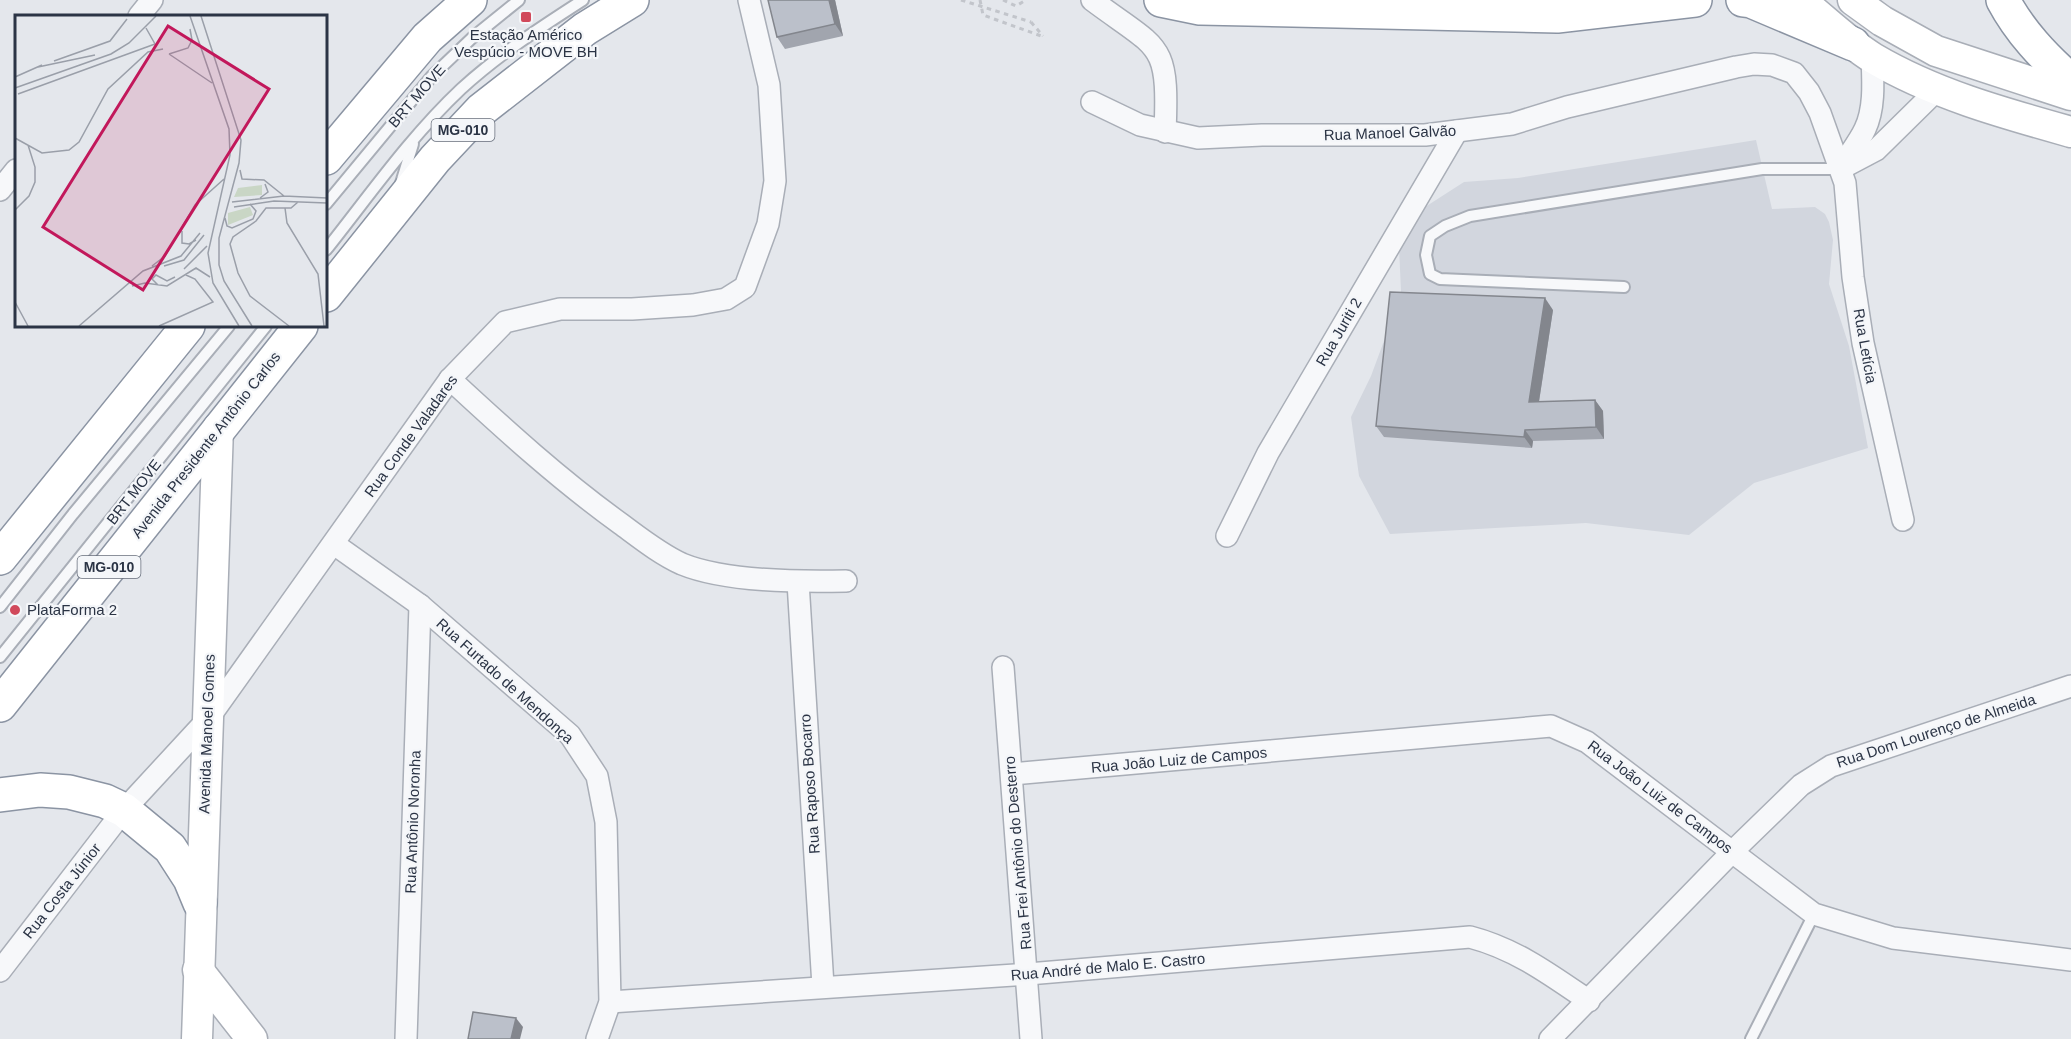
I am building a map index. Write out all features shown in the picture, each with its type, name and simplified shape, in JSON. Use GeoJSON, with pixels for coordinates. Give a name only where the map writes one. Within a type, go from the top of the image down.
{"type":"FeatureCollection","features":[{"type":"Feature","properties":{"kind":"highway"},"geometry":{"type":"LineString","coordinates":[[327,157],[427,38],[470,0]]}},
{"type":"Feature","properties":{"kind":"highway","name":"MG-010"},"geometry":{"type":"LineString","coordinates":[[327,294],[435,159],[482,110],[585,28],[632,0]]}},
{"type":"Feature","properties":{"kind":"highway"},"geometry":{"type":"LineString","coordinates":[[1161,0],[1200,8],[1557,16],[1695,0]]}},
{"type":"Feature","properties":{"kind":"highway"},"geometry":{"type":"LineString","coordinates":[[1743,0],[1751,1],[1863,51]]}},
{"type":"Feature","properties":{"kind":"highway"},"geometry":{"type":"LineString","coordinates":[[2003,0],[2015,23],[2044,57],[2071,81]]}},
{"type":"Feature","properties":{"kind":"highway","name":"Avenida Presidente Antônio Carlos"},"geometry":{"type":"LineString","coordinates":[[0,705],[300,327]]}},
{"type":"Feature","properties":{"kind":"highway"},"geometry":{"type":"LineString","coordinates":[[0,558],[180,328]]}},
{"type":"Feature","properties":{"kind":"highway"},"geometry":{"type":"LineString","coordinates":[[0,795],[40,790],[69,792],[105,801],[124,810],[170,848],[190,879],[200,903]]}},
{"type":"Feature","properties":{"kind":"street"},"geometry":{"type":"LineString","coordinates":[[140,15],[152,0]]}},
{"type":"Feature","properties":{"kind":"street","name":"Rua Conde Valadares"},"geometry":{"type":"LineString","coordinates":[[124,810],[208,719],[280,614],[334,544],[450,379],[505,322],[560,309],[632,309],[693,305],[726,299],[745,287],[768,224],[775,181],[769,85],[749,0]]}},
{"type":"Feature","properties":{"kind":"street"},"geometry":{"type":"LineString","coordinates":[[1092,0],[1138,31],[1163,61],[1166,74],[1165,132]]}},
{"type":"Feature","properties":{"kind":"street"},"geometry":{"type":"LineString","coordinates":[[1800,0],[1863,51],[1937,90],[1995,111],[2071,132]]}},
{"type":"Feature","properties":{"kind":"street"},"geometry":{"type":"LineString","coordinates":[[1853,0],[1882,21],[1936,51],[2071,96]]}},
{"type":"Feature","properties":{"kind":"street"},"geometry":{"type":"LineString","coordinates":[[1840,169],[1867,122],[1873,89],[1863,51]]}},
{"type":"Feature","properties":{"kind":"street","name":"Rua Manoel Galvão"},"geometry":{"type":"LineString","coordinates":[[1092,102],[1140,125],[1198,138],[1262,135],[1425,135],[1512,124],[1567,107],[1653,89],[1703,73],[1736,67],[1754,64],[1772,65],[1794,73]]}},
{"type":"Feature","properties":{"kind":"street","name":"Rua Letícia"},"geometry":{"type":"LineString","coordinates":[[1794,73],[1809,92],[1820,112],[1840,169],[1849,211],[1853,278],[1863,343],[1903,520]]}},
{"type":"Feature","properties":{"kind":"street"},"geometry":{"type":"LineString","coordinates":[[1840,169],[1876,150],[1937,90]]}},
{"type":"Feature","properties":{"kind":"street","name":"Rua Juriti 2"},"geometry":{"type":"LineString","coordinates":[[1227,536],[1268,453],[1457,131]]}},
{"type":"Feature","properties":{"kind":"street"},"geometry":{"type":"LineString","coordinates":[[7,191],[15,172]]}},
{"type":"Feature","properties":{"kind":"street"},"geometry":{"type":"LineString","coordinates":[[450,379],[583,497],[650,545],[683,564],[716,573],[798,582],[846,581]]}},
{"type":"Feature","properties":{"kind":"street","name":"Avenida Manoel Gomes"},"geometry":{"type":"LineString","coordinates":[[197,1039],[218,428]]}},
{"type":"Feature","properties":{"kind":"street","name":"Rua Furtado de Mendonça"},"geometry":{"type":"LineString","coordinates":[[334,544],[420,605],[570,735],[597,776],[606,822],[610,1002],[597,1039]]}},
{"type":"Feature","properties":{"kind":"street","name":"Rua Raposo Bocarro"},"geometry":{"type":"LineString","coordinates":[[798,582],[823,986]]}},
{"type":"Feature","properties":{"kind":"street","name":"Rua Antônio Noronha"},"geometry":{"type":"LineString","coordinates":[[406,1039],[420,605]]}},
{"type":"Feature","properties":{"kind":"street","name":"Rua Frei Antônio do Desterro"},"geometry":{"type":"LineString","coordinates":[[1003,666],[1028,974],[1031,1039]]}},
{"type":"Feature","properties":{"kind":"street","name":"Rua Dom Lourenço de Almeida"},"geometry":{"type":"LineString","coordinates":[[1550,1039],[1590,1001],[1733,851],[1801,785],[1831,766],[2071,686]]}},
{"type":"Feature","properties":{"kind":"street","name":"Rua João Luiz de Campos"},"geometry":{"type":"LineString","coordinates":[[1012,774],[1551,726],[1587,742],[1814,914],[1893,938],[2071,960]]}},
{"type":"Feature","properties":{"kind":"street","name":"Rua Costa Júnior"},"geometry":{"type":"LineString","coordinates":[[0,971],[124,810]]}},
{"type":"Feature","properties":{"kind":"street","name":"Rua André de Malo E. Castro"},"geometry":{"type":"LineString","coordinates":[[610,1002],[1028,974],[1470,937],[1521,956],[1590,1001]]}},
{"type":"Feature","properties":{"kind":"street"},"geometry":{"type":"LineString","coordinates":[[198,970],[252,1039]]}},
{"type":"Feature","properties":{"kind":"lane","name":"BRT MOVE"},"geometry":{"type":"LineString","coordinates":[[327,203],[432,76],[472,38],[519,0]]}},
{"type":"Feature","properties":{"kind":"lane","name":"BRT MOVE"},"geometry":{"type":"LineString","coordinates":[[327,249],[415,138],[470,82],[531,33],[583,0]]}},
{"type":"Feature","properties":{"kind":"lane"},"geometry":{"type":"LineString","coordinates":[[393,211],[415,138]]}},
{"type":"Feature","properties":{"kind":"lane"},"geometry":{"type":"LineString","coordinates":[[1624,287],[1440,279],[1430,274],[1426,255],[1430,236],[1445,226],[1470,216],[1762,169],[1840,169]]}},
{"type":"Feature","properties":{"kind":"lane"},"geometry":{"type":"LineString","coordinates":[[0,607],[74,513],[228,327]]}},
{"type":"Feature","properties":{"kind":"lane","name":"BRT MOVE"},"geometry":{"type":"LineString","coordinates":[[0,657],[265,327]]}},
{"type":"Feature","properties":{"kind":"lane"},"geometry":{"type":"LineString","coordinates":[[1751,1039],[1814,914]]}},
{"type":"Feature","properties":{"kind":"path"},"geometry":{"type":"LineString","coordinates":[[962,0],[1031,22],[1044,37],[983,15],[980,0]]}},
{"type":"Feature","properties":{"kind":"path"},"geometry":{"type":"LineString","coordinates":[[1003,0],[1016,6],[1026,0]]}},
{"type":"Feature","properties":{"kind":"shaded area"},"geometry":{"type":"Polygon","coordinates":[[[1756,140],[1772,209],[1815,207],[1825,214],[1829,222],[1833,240],[1829,284],[1849,346],[1868,448],[1754,483],[1689,535],[1586,523],[1390,534],[1359,476],[1351,417],[1371,376],[1398,303],[1401,291],[1399,247],[1422,209],[1464,182],[1518,178],[1756,140]]]}},
{"type":"Feature","properties":{"kind":"building"},"geometry":{"type":"Polygon","coordinates":[[[768,0],[829,0],[835,24],[777,37],[768,0]]]}},
{"type":"Feature","properties":{"kind":"building"},"geometry":{"type":"Polygon","coordinates":[[[1390,292],[1545,298],[1529,402],[1595,400],[1596,427],[1525,430],[1524,437],[1376,426],[1390,292]]]}},
{"type":"Feature","properties":{"kind":"building"},"geometry":{"type":"Polygon","coordinates":[[[473,1012],[516,1018],[511,1039],[468,1039],[473,1012]]]}},
{"type":"Feature","properties":{"kind":"place","name":"Estação Américo Vespúcio - MOVE BH"},"geometry":{"type":"Point","coordinates":[526,17]}},
{"type":"Feature","properties":{"kind":"place","name":"PlataForma 2"},"geometry":{"type":"Point","coordinates":[15,610]}}]}
